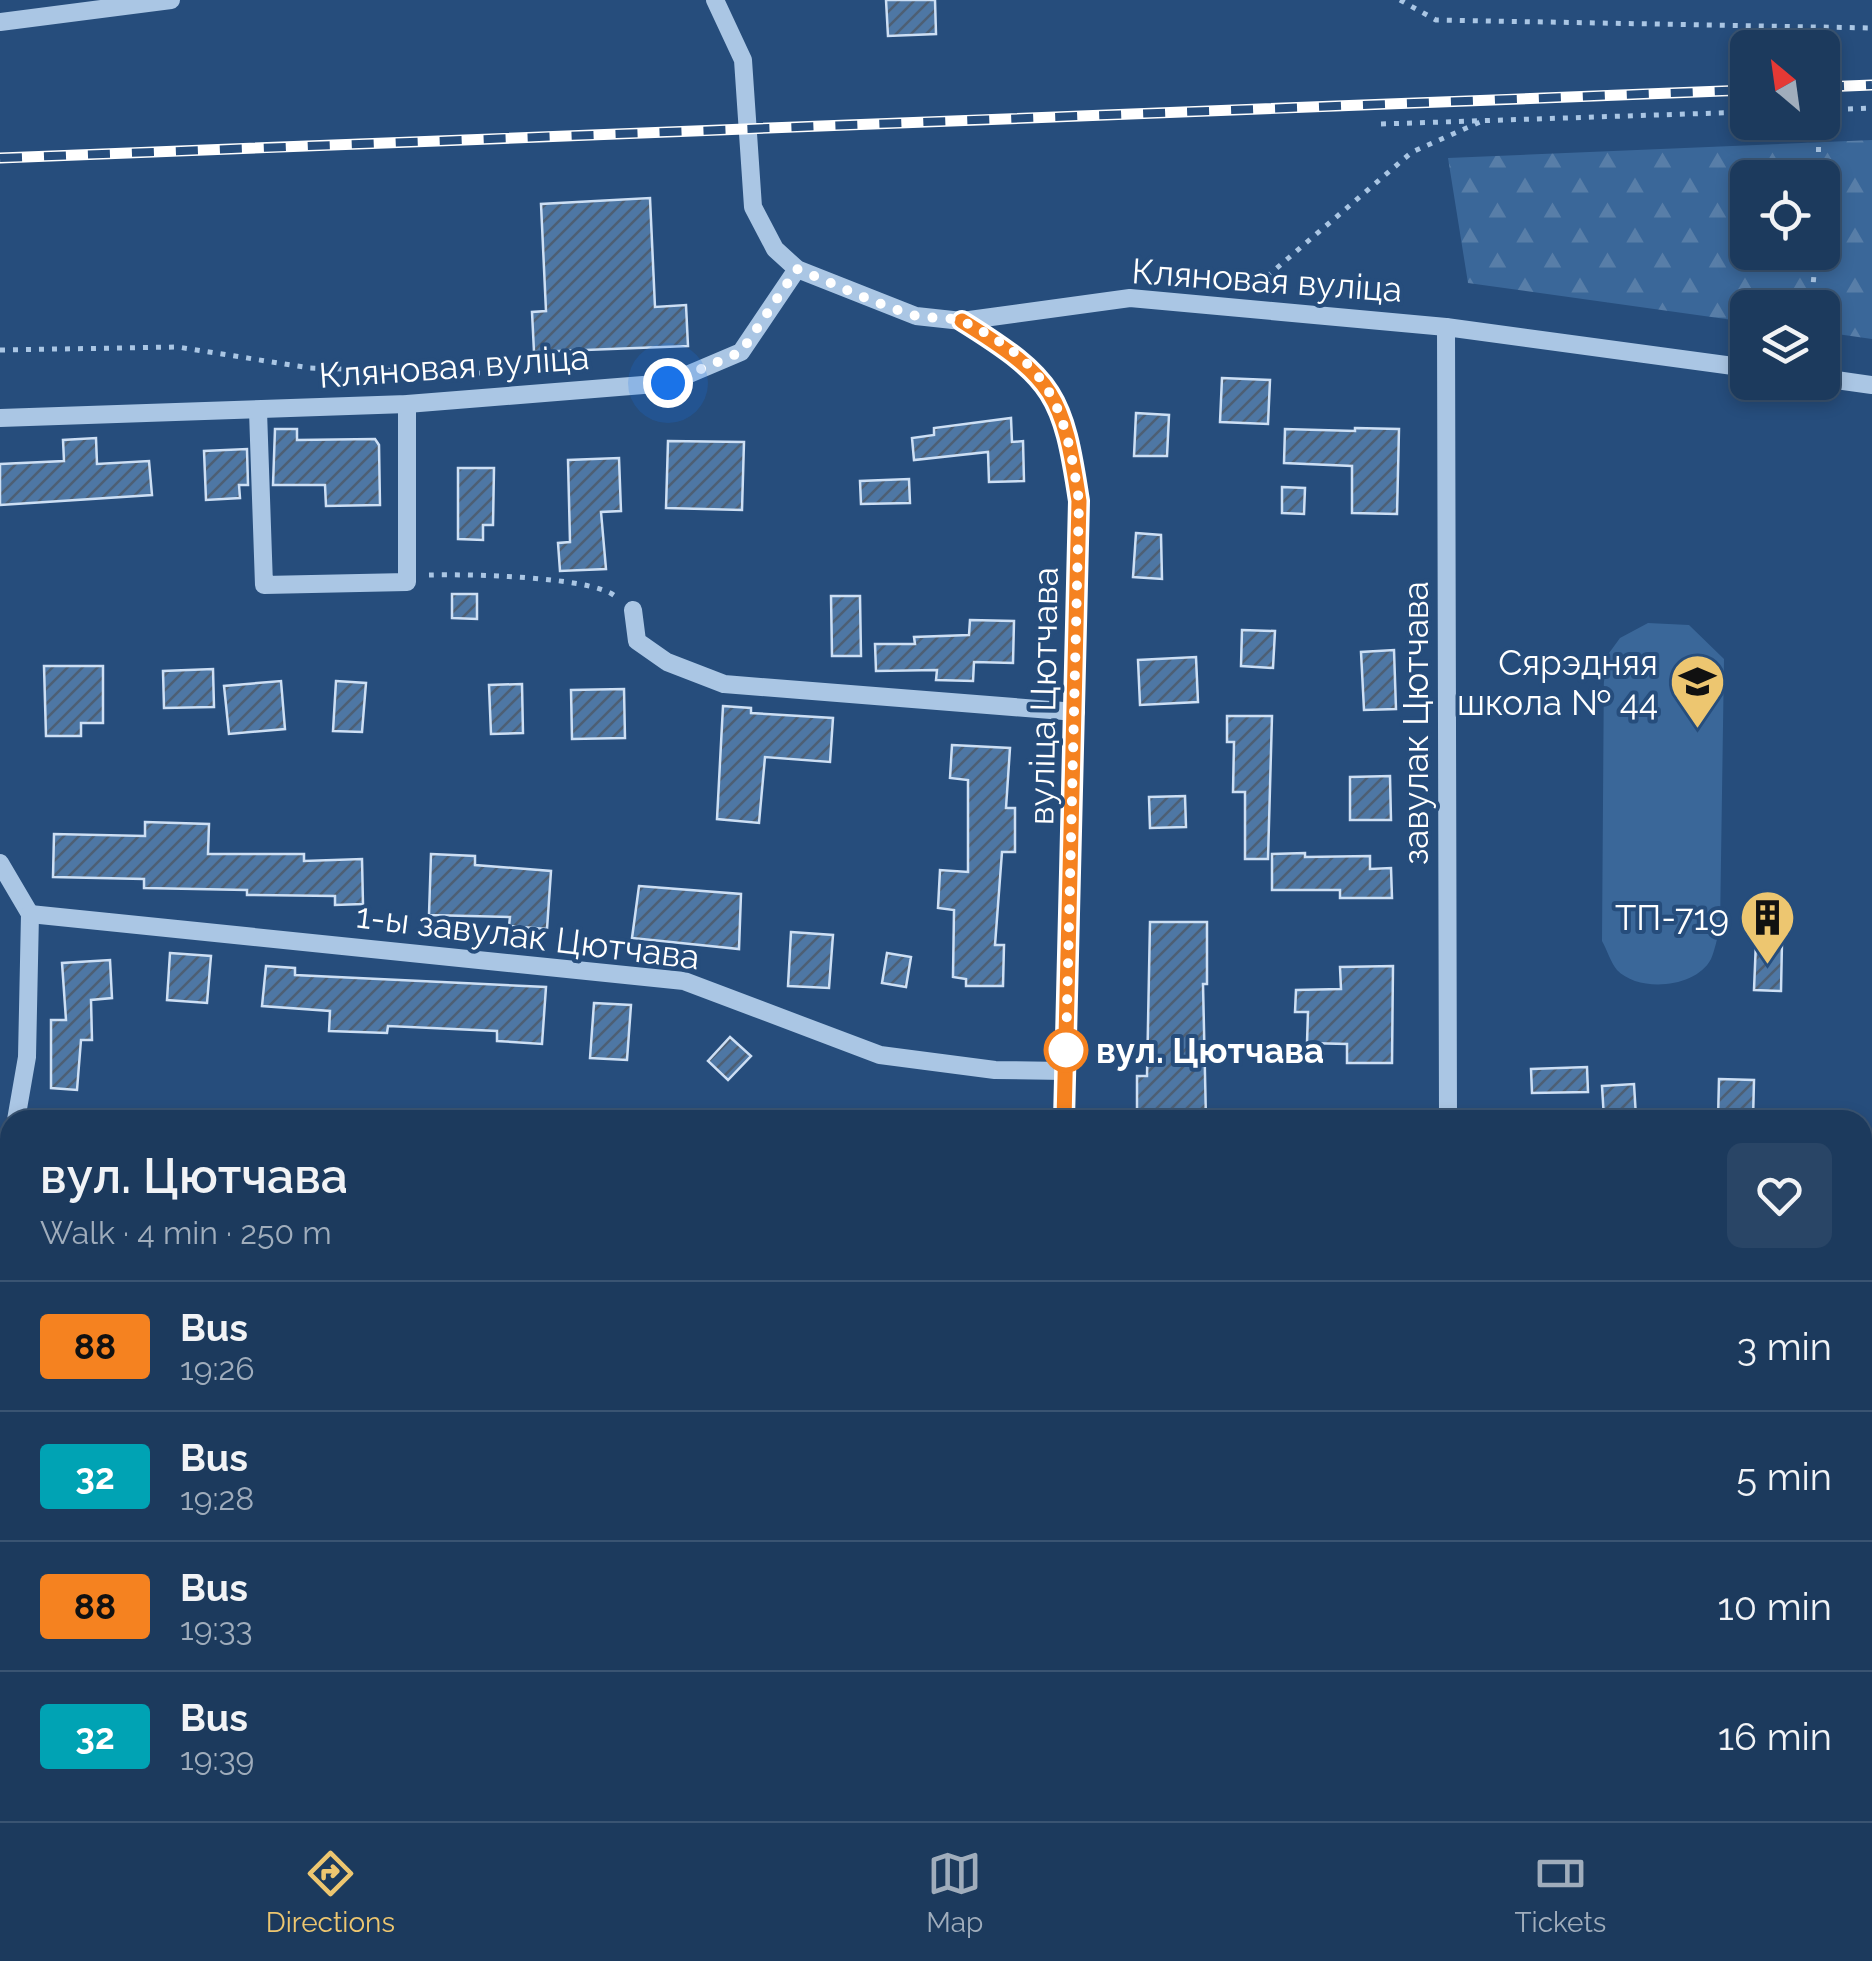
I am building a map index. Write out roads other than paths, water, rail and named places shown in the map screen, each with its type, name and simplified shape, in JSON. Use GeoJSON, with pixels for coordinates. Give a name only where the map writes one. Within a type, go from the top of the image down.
{"type":"FeatureCollection","features":[{"type":"Feature","properties":{"kind":"street"},"geometry":{"type":"LineString","coordinates":[[0,22],[172,0]]}},
{"type":"Feature","properties":{"kind":"street"},"geometry":{"type":"LineString","coordinates":[[716,0],[744,60],[753,207],[775,249],[797,269]]}},
{"type":"Feature","properties":{"kind":"street","name":"Кляновая вуліца"},"geometry":{"type":"LineString","coordinates":[[0,418],[407,404],[668,383],[741,352],[797,269],[916,316],[962,321],[1130,298],[1446,326],[1730,365]]}},
{"type":"Feature","properties":{"kind":"street","name":"вуліца Цютчава"},"geometry":{"type":"LineString","coordinates":[[962,321],[1012,352],[1049,388],[1069,431],[1079,501],[1064,1110]]}},
{"type":"Feature","properties":{"kind":"street","name":"завулак Цютчава"},"geometry":{"type":"LineString","coordinates":[[1446,326],[1448,1110]]}},
{"type":"Feature","properties":{"kind":"street"},"geometry":{"type":"LineString","coordinates":[[1840,381],[1872,385]]}},
{"type":"Feature","properties":{"kind":"street"},"geometry":{"type":"LineString","coordinates":[[258,411],[264,584],[407,582],[407,404]]}},
{"type":"Feature","properties":{"kind":"street"},"geometry":{"type":"LineString","coordinates":[[633,610],[636,641],[668,662],[724,684],[1076,712]]}},
{"type":"Feature","properties":{"kind":"street"},"geometry":{"type":"LineString","coordinates":[[0,863],[30,914],[28,1056],[18,1110]]}},
{"type":"Feature","properties":{"kind":"street","name":"1-ы завулак Цютчава"},"geometry":{"type":"LineString","coordinates":[[30,914],[684,981],[880,1056],[995,1070],[1066,1071]]}},
{"type":"Feature","properties":{"kind":"railway"},"geometry":{"type":"LineString","coordinates":[[1840,86],[1872,85]]}},
{"type":"Feature","properties":{"kind":"railway"},"geometry":{"type":"LineString","coordinates":[[0,158],[1730,91]]}},
{"type":"Feature","properties":{"kind":"place","name":"Сярэдняя школа № 44"},"geometry":{"type":"Point","coordinates":[1697,731]}},
{"type":"Feature","properties":{"kind":"place","name":"ТП-719"},"geometry":{"type":"Point","coordinates":[1768,966]}},
{"type":"Feature","properties":{"kind":"place","name":"вул. Цютчава"},"geometry":{"type":"Point","coordinates":[1066,1050]}}]}
